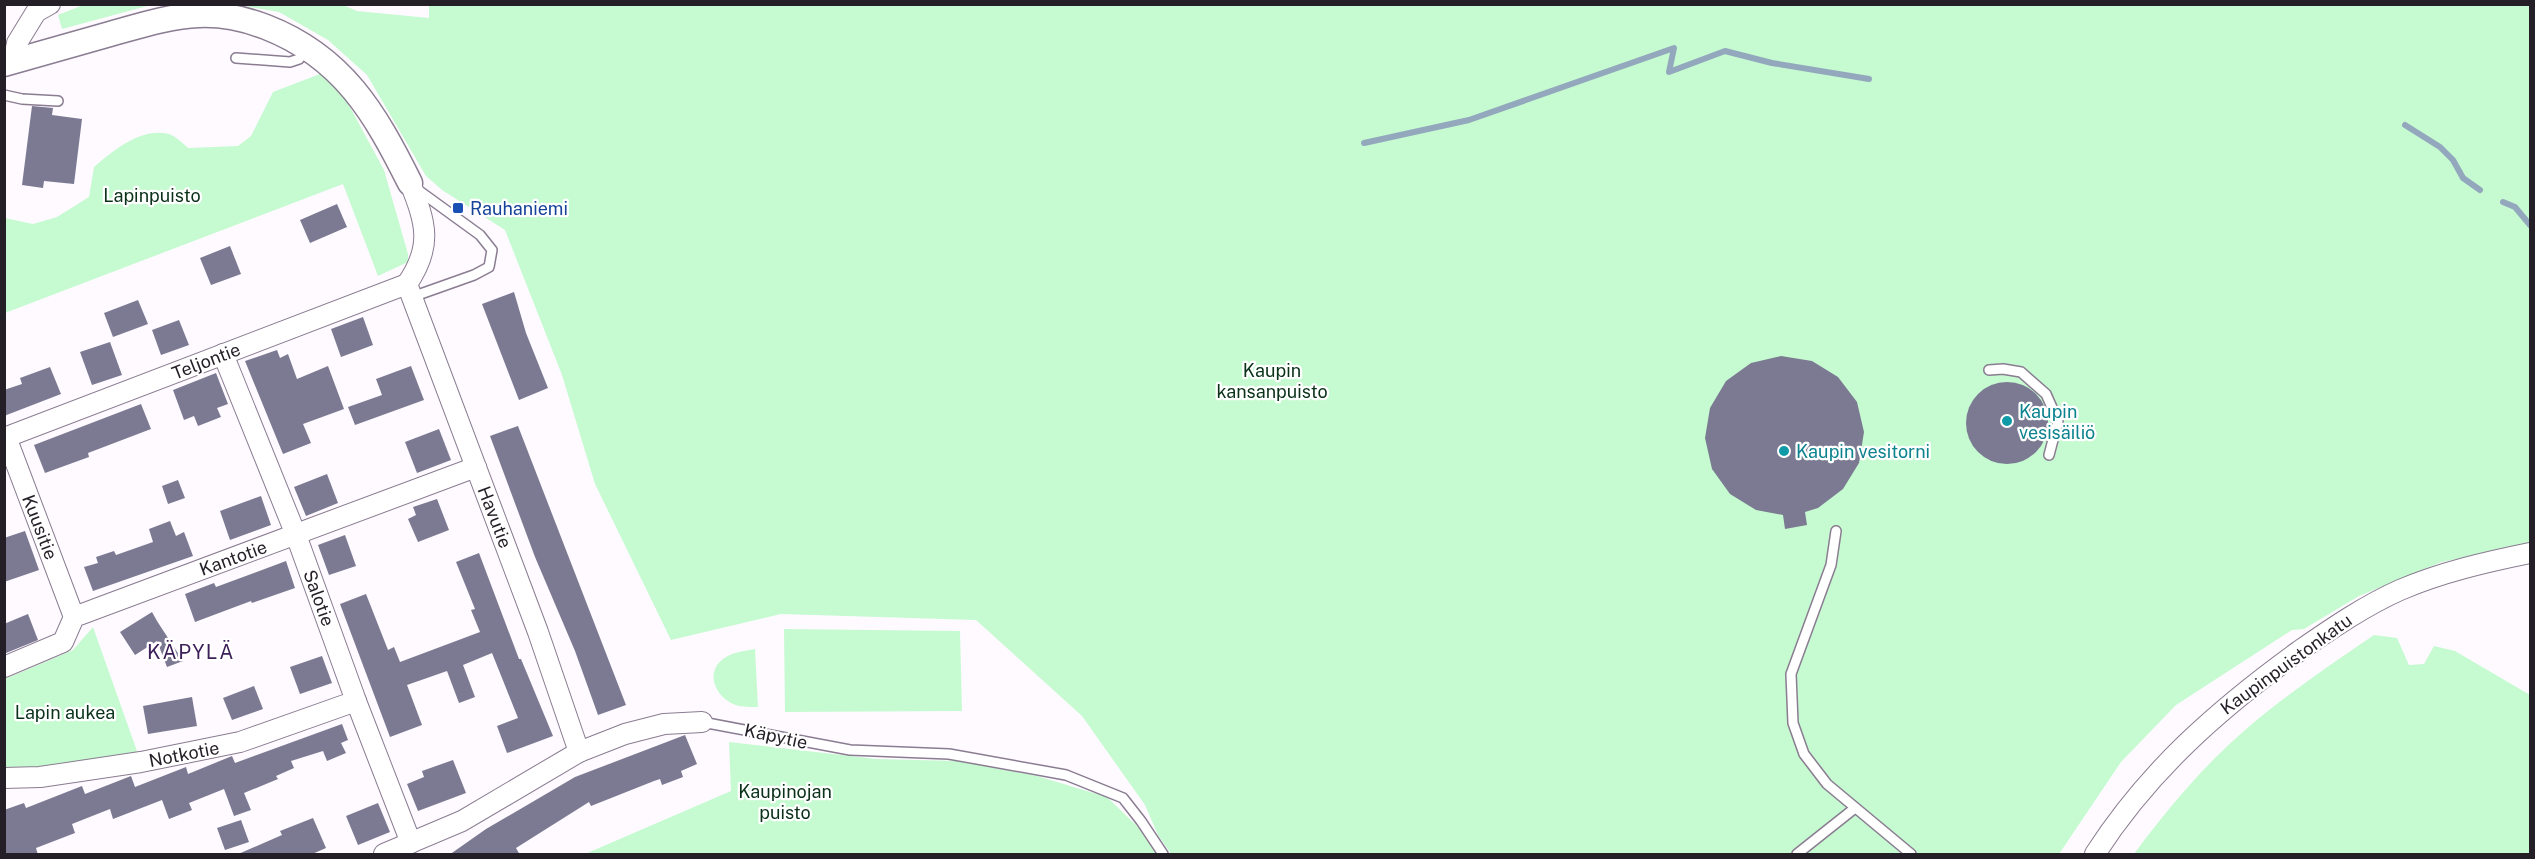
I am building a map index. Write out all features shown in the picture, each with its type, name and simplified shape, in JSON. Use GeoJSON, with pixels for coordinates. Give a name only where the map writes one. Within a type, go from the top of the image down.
{"type":"FeatureCollection","features":[{"type":"Feature","properties":{"kind":"street"},"geometry":{"type":"LineString","coordinates":[[9,63],[17,43],[36,12],[50,4]]}},
{"type":"Feature","properties":{"kind":"street"},"geometry":{"type":"LineString","coordinates":[[9,63],[159,21],[199,15],[226,16],[254,22],[286,35],[308,48],[345,78],[367,105],[411,183],[426,233],[424,252],[410,291]]}},
{"type":"Feature","properties":{"kind":"street","name":"Teljontie"},"geometry":{"type":"LineString","coordinates":[[5,437],[223,354],[410,291]]}},
{"type":"Feature","properties":{"kind":"street","name":"Havutie"},"geometry":{"type":"LineString","coordinates":[[410,291],[538,632],[579,752]]}},
{"type":"Feature","properties":{"kind":"street","name":"Salotie"},"geometry":{"type":"LineString","coordinates":[[223,354],[297,534],[356,701],[411,843]]}},
{"type":"Feature","properties":{"kind":"street","name":"Kuusitie"},"geometry":{"type":"LineString","coordinates":[[5,437],[74,617]]}},
{"type":"Feature","properties":{"kind":"street","name":"Kantotie"},"geometry":{"type":"LineString","coordinates":[[74,617],[476,466]]}},
{"type":"Feature","properties":{"kind":"street","name":"Kaupinpuistonkatu"},"geometry":{"type":"LineString","coordinates":[[2095,855],[2135,796],[2206,723],[2321,636],[2370,605],[2425,580],[2476,564],[2530,553]]}},
{"type":"Feature","properties":{"kind":"street"},"geometry":{"type":"LineString","coordinates":[[4,667],[63,642],[74,617]]}},
{"type":"Feature","properties":{"kind":"street","name":"Notkotie"},"geometry":{"type":"LineString","coordinates":[[4,778],[40,777],[141,762],[240,742],[356,701]]}},
{"type":"Feature","properties":{"kind":"street","name":"Käpytie"},"geometry":{"type":"LineString","coordinates":[[384,855],[462,821],[579,752],[625,734],[664,724],[702,722]]}},
{"type":"Feature","properties":{"kind":"lane"},"geometry":{"type":"LineString","coordinates":[[236,58],[290,62],[299,59],[308,48]]}},
{"type":"Feature","properties":{"kind":"lane"},"geometry":{"type":"LineString","coordinates":[[4,95],[22,99],[58,101]]}},
{"type":"Feature","properties":{"kind":"lane"},"geometry":{"type":"LineString","coordinates":[[410,291],[489,267],[492,250],[480,235],[428,200],[411,183]]}},
{"type":"Feature","properties":{"kind":"lane"},"geometry":{"type":"LineString","coordinates":[[1989,370],[2004,369],[2021,372],[2046,394],[2058,422],[2049,455]]}},
{"type":"Feature","properties":{"kind":"lane"},"geometry":{"type":"LineString","coordinates":[[1836,531],[1831,565],[1791,674],[1793,723],[1804,754],[1827,784],[1911,855]]}},
{"type":"Feature","properties":{"kind":"lane","name":"Käpytie"},"geometry":{"type":"LineString","coordinates":[[702,722],[850,750],[949,754],[1066,775],[1123,798],[1163,855]]}},
{"type":"Feature","properties":{"kind":"lane"},"geometry":{"type":"LineString","coordinates":[[1797,855],[1855,808]]}},
{"type":"Feature","properties":{"kind":"green space","name":"Kaupin kansanpuisto"},"geometry":{"type":"Polygon","coordinates":[[[429,4],[2530,5],[2530,544],[2442,562],[2359,596],[2304,629],[2292,630],[2176,705],[2121,762],[2059,854],[1171,854],[1158,835],[1145,805],[1082,716],[976,620],[781,614],[671,640],[595,484],[562,375],[505,230],[442,190],[426,176],[367,75],[328,40],[279,12],[238,5],[343,5],[357,11],[429,18],[429,4]]]}},
{"type":"Feature","properties":{"kind":"green space"},"geometry":{"type":"Polygon","coordinates":[[[83,5],[151,5],[62,29],[58,15],[83,5]]]}},
{"type":"Feature","properties":{"kind":"green space","name":"Lapinpuisto"},"geometry":{"type":"Polygon","coordinates":[[[325,72],[344,96],[384,170],[408,254],[408,262],[378,276],[343,184],[5,313],[5,218],[33,224],[57,217],[89,197],[94,167],[119,147],[138,137],[148,134],[169,134],[188,148],[238,146],[251,136],[273,92],[325,72]]]}},
{"type":"Feature","properties":{"kind":"green space","name":"Lapin aukea"},"geometry":{"type":"Polygon","coordinates":[[[93,627],[138,754],[44,770],[5,770],[5,679],[73,650],[93,627]]]}},
{"type":"Feature","properties":{"kind":"green space"},"geometry":{"type":"Polygon","coordinates":[[[784,629],[960,631],[962,711],[785,712],[784,629]]]}},
{"type":"Feature","properties":{"kind":"green space"},"geometry":{"type":"Polygon","coordinates":[[[2374,635],[2397,638],[2409,665],[2424,664],[2434,646],[2455,651],[2530,695],[2530,854],[2134,854],[2184,791],[2235,739],[2293,692],[2374,635]]]}},
{"type":"Feature","properties":{"kind":"green space"},"geometry":{"type":"Polygon","coordinates":[[[755,649],[758,707],[739,706],[731,703],[719,693],[714,672],[723,659],[738,652],[755,649]]]}},
{"type":"Feature","properties":{"kind":"green space","name":"Kaupinojan puisto"},"geometry":{"type":"Polygon","coordinates":[[[729,742],[876,759],[958,761],[1037,776],[1107,797],[1139,828],[1156,854],[585,854],[731,791],[729,742]]]}},
{"type":"Feature","properties":{"kind":"building"},"geometry":{"type":"Polygon","coordinates":[[[32,106],[53,108],[52,115],[82,119],[74,184],[44,181],[43,188],[22,185],[32,106]]]}},
{"type":"Feature","properties":{"kind":"building"},"geometry":{"type":"Polygon","coordinates":[[[337,204],[347,227],[310,243],[300,220],[337,204]]]}},
{"type":"Feature","properties":{"kind":"building"},"geometry":{"type":"Polygon","coordinates":[[[230,246],[241,274],[211,285],[200,258],[230,246]]]}},
{"type":"Feature","properties":{"kind":"building"},"geometry":{"type":"Polygon","coordinates":[[[514,292],[526,333],[548,388],[519,400],[482,304],[514,292]]]}},
{"type":"Feature","properties":{"kind":"building"},"geometry":{"type":"Polygon","coordinates":[[[138,300],[148,324],[113,337],[104,313],[138,300]]]}},
{"type":"Feature","properties":{"kind":"building"},"geometry":{"type":"Polygon","coordinates":[[[363,317],[373,345],[341,357],[331,329],[363,317]]]}},
{"type":"Feature","properties":{"kind":"building"},"geometry":{"type":"Polygon","coordinates":[[[179,320],[189,345],[161,355],[152,330],[179,320]]]}},
{"type":"Feature","properties":{"kind":"building"},"geometry":{"type":"Polygon","coordinates":[[[110,342],[122,375],[92,385],[80,352],[110,342]]]}},
{"type":"Feature","properties":{"kind":"building"},"geometry":{"type":"Polygon","coordinates":[[[277,350],[280,358],[288,354],[297,379],[328,366],[344,409],[303,424],[311,443],[283,454],[245,361],[277,350]]]}},
{"type":"Feature","properties":{"kind":"building","name":"Kaupin vesitorni"},"geometry":{"type":"Polygon","coordinates":[[[1781,356],[1812,361],[1838,377],[1857,402],[1864,432],[1859,463],[1843,489],[1818,508],[1805,512],[1807,525],[1785,529],[1783,515],[1756,510],[1730,494],[1712,469],[1705,438],[1710,408],[1726,381],[1751,363],[1781,356]]]}},
{"type":"Feature","properties":{"kind":"building"},"geometry":{"type":"Polygon","coordinates":[[[411,366],[424,400],[355,425],[348,407],[382,395],[376,379],[411,366]]]}},
{"type":"Feature","properties":{"kind":"building"},"geometry":{"type":"Polygon","coordinates":[[[50,367],[61,394],[4,416],[4,390],[22,384],[20,378],[50,367]]]}},
{"type":"Feature","properties":{"kind":"building"},"geometry":{"type":"Polygon","coordinates":[[[216,373],[228,404],[217,408],[221,417],[198,426],[194,416],[184,420],[173,390],[216,373]]]}},
{"type":"Feature","properties":{"kind":"building","name":"Kaupin vesisäiliö"},"geometry":{"type":"Polygon","coordinates":[[[1999,382],[2015,382],[2030,389],[2041,400],[2048,415],[2045,439],[2036,452],[2015,464],[1999,464],[1984,457],[1973,446],[1966,431],[1966,415],[1973,400],[1984,389],[1999,382]]]}},
{"type":"Feature","properties":{"kind":"building"},"geometry":{"type":"Polygon","coordinates":[[[141,404],[151,429],[88,453],[89,457],[45,473],[34,445],[141,404]]]}},
{"type":"Feature","properties":{"kind":"building"},"geometry":{"type":"Polygon","coordinates":[[[518,426],[626,705],[598,715],[490,436],[518,426]]]}},
{"type":"Feature","properties":{"kind":"building"},"geometry":{"type":"Polygon","coordinates":[[[439,429],[451,460],[417,473],[405,442],[439,429]]]}},
{"type":"Feature","properties":{"kind":"building"},"geometry":{"type":"Polygon","coordinates":[[[327,474],[338,503],[306,516],[294,487],[327,474]]]}},
{"type":"Feature","properties":{"kind":"building"},"geometry":{"type":"Polygon","coordinates":[[[178,480],[185,498],[168,504],[162,486],[178,480]]]}},
{"type":"Feature","properties":{"kind":"building"},"geometry":{"type":"Polygon","coordinates":[[[261,496],[271,525],[230,540],[220,511],[261,496]]]}},
{"type":"Feature","properties":{"kind":"building"},"geometry":{"type":"Polygon","coordinates":[[[437,499],[449,530],[418,542],[408,519],[416,515],[413,507],[437,499]]]}},
{"type":"Feature","properties":{"kind":"building"},"geometry":{"type":"Polygon","coordinates":[[[170,521],[176,536],[184,532],[193,556],[93,591],[84,567],[98,563],[96,557],[114,551],[116,555],[153,542],[149,529],[170,521]]]}},
{"type":"Feature","properties":{"kind":"building"},"geometry":{"type":"Polygon","coordinates":[[[25,531],[39,570],[4,582],[4,538],[25,531]]]}},
{"type":"Feature","properties":{"kind":"building"},"geometry":{"type":"Polygon","coordinates":[[[345,535],[356,566],[329,575],[318,545],[345,535]]]}},
{"type":"Feature","properties":{"kind":"building"},"geometry":{"type":"Polygon","coordinates":[[[479,553],[519,659],[521,659],[553,736],[507,753],[497,726],[518,718],[492,653],[463,665],[475,697],[459,703],[447,671],[407,685],[422,725],[390,737],[340,604],[366,594],[388,650],[394,647],[400,662],[480,632],[471,610],[475,609],[456,562],[479,553]]]}},
{"type":"Feature","properties":{"kind":"building"},"geometry":{"type":"Polygon","coordinates":[[[286,561],[295,588],[252,603],[251,601],[195,622],[185,594],[214,583],[216,587],[286,561]]]}},
{"type":"Feature","properties":{"kind":"building"},"geometry":{"type":"Polygon","coordinates":[[[152,612],[183,661],[167,667],[157,641],[135,655],[120,632],[152,612]]]}},
{"type":"Feature","properties":{"kind":"building"},"geometry":{"type":"Polygon","coordinates":[[[28,614],[38,640],[6,653],[4,624],[28,614]]]}},
{"type":"Feature","properties":{"kind":"building"},"geometry":{"type":"Polygon","coordinates":[[[322,656],[332,683],[300,694],[290,667],[322,656]]]}},
{"type":"Feature","properties":{"kind":"building"},"geometry":{"type":"Polygon","coordinates":[[[254,686],[263,709],[232,720],[223,698],[254,686]]]}},
{"type":"Feature","properties":{"kind":"building"},"geometry":{"type":"Polygon","coordinates":[[[192,697],[197,726],[148,734],[143,706],[192,697]]]}},
{"type":"Feature","properties":{"kind":"building"},"geometry":{"type":"Polygon","coordinates":[[[342,724],[348,740],[341,743],[346,753],[327,761],[323,751],[291,761],[294,768],[276,776],[278,779],[244,793],[251,810],[234,816],[224,789],[189,803],[192,810],[169,819],[162,800],[113,819],[110,809],[72,824],[75,833],[36,848],[38,855],[4,855],[4,810],[24,803],[26,808],[82,786],[85,794],[131,776],[135,787],[186,767],[188,774],[232,756],[235,763],[342,724]]]}},
{"type":"Feature","properties":{"kind":"building"},"geometry":{"type":"Polygon","coordinates":[[[685,735],[697,764],[681,771],[683,777],[662,785],[660,779],[591,806],[589,802],[516,848],[520,855],[449,855],[486,829],[575,777],[685,735]]]}},
{"type":"Feature","properties":{"kind":"building"},"geometry":{"type":"Polygon","coordinates":[[[453,760],[466,793],[418,811],[407,784],[424,777],[422,771],[453,760]]]}},
{"type":"Feature","properties":{"kind":"building"},"geometry":{"type":"Polygon","coordinates":[[[378,803],[390,832],[358,845],[346,816],[378,803]]]}},
{"type":"Feature","properties":{"kind":"building"},"geometry":{"type":"Polygon","coordinates":[[[313,818],[326,848],[310,855],[236,855],[282,835],[280,831],[313,818]]]}},
{"type":"Feature","properties":{"kind":"building"},"geometry":{"type":"Polygon","coordinates":[[[241,820],[249,842],[225,850],[217,828],[241,820]]]}},
{"type":"Feature","properties":{"kind":"waterway"},"geometry":{"type":"LineString","coordinates":[[1364,143],[1469,120],[1674,48],[1669,72],[1725,51],[1772,63],[1869,79]]}},
{"type":"Feature","properties":{"kind":"waterway"},"geometry":{"type":"LineString","coordinates":[[2405,125],[2440,147],[2453,160],[2463,178],[2480,190]]}},
{"type":"Feature","properties":{"kind":"waterway"},"geometry":{"type":"LineString","coordinates":[[2503,202],[2515,207],[2530,225]]}},
{"type":"Feature","properties":{"kind":"place","name":"Rauhaniemi"},"geometry":{"type":"Point","coordinates":[458,208]}},
{"type":"Feature","properties":{"kind":"place","name":"Kaupin vesisäiliö"},"geometry":{"type":"Point","coordinates":[2007,421]}},
{"type":"Feature","properties":{"kind":"place","name":"Kaupin vesitorni"},"geometry":{"type":"Point","coordinates":[1784,451]}},
{"type":"Feature","properties":{"kind":"district","name":"KÄPYLÄ"},"geometry":{"type":"Point","coordinates":[191,652]}}]}
